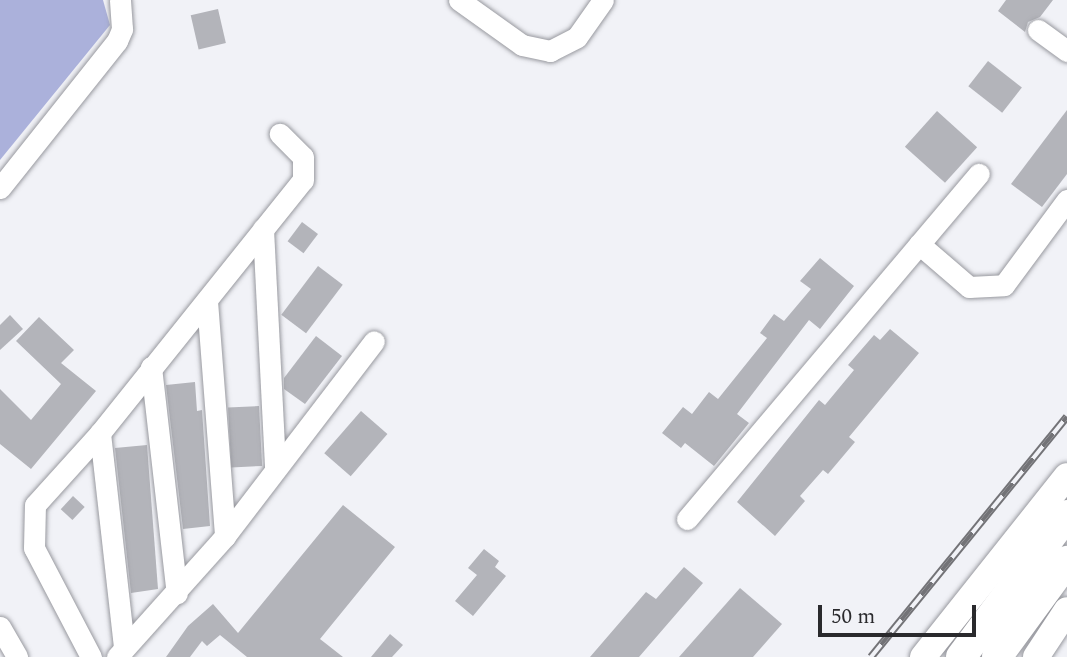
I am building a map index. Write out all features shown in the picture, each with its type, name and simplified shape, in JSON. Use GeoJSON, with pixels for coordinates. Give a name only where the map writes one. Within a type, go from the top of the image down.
{"type":"FeatureCollection","features":[{"type":"Feature","properties":{"kind":"highway"},"geometry":{"type":"LineString","coordinates":[[961,657],[1067,515]]}},
{"type":"Feature","properties":{"kind":"highway"},"geometry":{"type":"LineString","coordinates":[[997,657],[1067,561]]}},
{"type":"Feature","properties":{"kind":"main road"},"geometry":{"type":"LineString","coordinates":[[923,657],[1067,476]]}},
{"type":"Feature","properties":{"kind":"main road"},"geometry":{"type":"LineString","coordinates":[[1036,657],[1067,610]]}},
{"type":"Feature","properties":{"kind":"street"},"geometry":{"type":"LineString","coordinates":[[0,188],[117,41],[122,29],[120,0]]}},
{"type":"Feature","properties":{"kind":"street"},"geometry":{"type":"LineString","coordinates":[[459,0],[522,45],[550,51],[577,37],[603,0]]}},
{"type":"Feature","properties":{"kind":"street"},"geometry":{"type":"LineString","coordinates":[[1038,30],[1067,51]]}},
{"type":"Feature","properties":{"kind":"street"},"geometry":{"type":"LineString","coordinates":[[91,657],[34,548],[35,505],[100,433],[303,180],[303,157],[280,134]]}},
{"type":"Feature","properties":{"kind":"street"},"geometry":{"type":"LineString","coordinates":[[687,519],[979,174]]}},
{"type":"Feature","properties":{"kind":"street"},"geometry":{"type":"LineString","coordinates":[[919,244],[969,286],[1004,285],[1067,200]]}},
{"type":"Feature","properties":{"kind":"street"},"geometry":{"type":"LineString","coordinates":[[263,229],[275,469]]}},
{"type":"Feature","properties":{"kind":"street"},"geometry":{"type":"LineString","coordinates":[[207,301],[225,536]]}},
{"type":"Feature","properties":{"kind":"street"},"geometry":{"type":"LineString","coordinates":[[121,653],[177,594],[225,536],[374,341]]}},
{"type":"Feature","properties":{"kind":"street"},"geometry":{"type":"LineString","coordinates":[[151,368],[177,594]]}},
{"type":"Feature","properties":{"kind":"street"},"geometry":{"type":"LineString","coordinates":[[100,433],[121,653]]}},
{"type":"Feature","properties":{"kind":"street"},"geometry":{"type":"LineString","coordinates":[[0,627],[17,657]]}},
{"type":"Feature","properties":{"kind":"water"},"geometry":{"type":"Polygon","coordinates":[[[0,0],[103,0],[110,25],[0,160],[0,0]]]}},
{"type":"Feature","properties":{"kind":"building"},"geometry":{"type":"Polygon","coordinates":[[[1006,0],[1053,0],[1040,17],[1028,22],[1025,32],[998,11],[1006,0]]]}},
{"type":"Feature","properties":{"kind":"building"},"geometry":{"type":"Polygon","coordinates":[[[218,9],[226,43],[199,49],[191,15],[218,9]]]}},
{"type":"Feature","properties":{"kind":"building"},"geometry":{"type":"Polygon","coordinates":[[[988,61],[1022,87],[1002,113],[968,86],[988,61]]]}},
{"type":"Feature","properties":{"kind":"building"},"geometry":{"type":"Polygon","coordinates":[[[1067,110],[1067,174],[1042,207],[1011,184],[1067,110]]]}},
{"type":"Feature","properties":{"kind":"building"},"geometry":{"type":"Polygon","coordinates":[[[937,111],[977,147],[945,183],[905,147],[937,111]]]}},
{"type":"Feature","properties":{"kind":"building"},"geometry":{"type":"Polygon","coordinates":[[[302,222],[318,234],[304,253],[288,241],[302,222]]]}},
{"type":"Feature","properties":{"kind":"building"},"geometry":{"type":"Polygon","coordinates":[[[820,258],[854,286],[820,329],[809,320],[737,414],[749,423],[714,466],[685,443],[681,448],[662,433],[683,407],[692,414],[709,392],[718,399],[767,338],[760,333],[774,314],[784,321],[811,289],[800,281],[820,258]]]}},
{"type":"Feature","properties":{"kind":"building"},"geometry":{"type":"Polygon","coordinates":[[[318,266],[343,285],[306,333],[281,315],[318,266]]]}},
{"type":"Feature","properties":{"kind":"building"},"geometry":{"type":"Polygon","coordinates":[[[10,315],[23,329],[0,350],[0,325],[10,315]]]}},
{"type":"Feature","properties":{"kind":"building"},"geometry":{"type":"Polygon","coordinates":[[[39,317],[74,350],[61,363],[96,391],[31,469],[0,444],[0,389],[31,420],[61,384],[16,341],[39,317]]]}},
{"type":"Feature","properties":{"kind":"building"},"geometry":{"type":"Polygon","coordinates":[[[890,329],[919,353],[849,437],[855,442],[828,474],[823,470],[800,496],[805,501],[775,536],[737,502],[819,400],[825,405],[854,370],[848,365],[874,335],[880,340],[890,329]]]}},
{"type":"Feature","properties":{"kind":"building"},"geometry":{"type":"Polygon","coordinates":[[[316,336],[342,356],[305,404],[284,389],[284,378],[316,336]]]}},
{"type":"Feature","properties":{"kind":"building"},"geometry":{"type":"Polygon","coordinates":[[[195,382],[197,411],[202,410],[210,526],[183,529],[166,385],[195,382]]]}},
{"type":"Feature","properties":{"kind":"building"},"geometry":{"type":"Polygon","coordinates":[[[259,406],[262,466],[231,468],[228,408],[259,406]]]}},
{"type":"Feature","properties":{"kind":"building"},"geometry":{"type":"Polygon","coordinates":[[[361,411],[387,434],[351,476],[324,453],[361,411]]]}},
{"type":"Feature","properties":{"kind":"building"},"geometry":{"type":"Polygon","coordinates":[[[147,445],[158,589],[131,593],[115,448],[147,445]]]}},
{"type":"Feature","properties":{"kind":"building"},"geometry":{"type":"Polygon","coordinates":[[[73,496],[85,507],[72,520],[61,509],[73,496]]]}},
{"type":"Feature","properties":{"kind":"building"},"geometry":{"type":"Polygon","coordinates":[[[343,505],[395,547],[320,639],[343,657],[247,657],[220,635],[207,646],[202,641],[190,657],[166,657],[188,626],[213,604],[238,633],[343,505]]]}},
{"type":"Feature","properties":{"kind":"building"},"geometry":{"type":"Polygon","coordinates":[[[484,549],[499,561],[495,567],[506,576],[473,616],[455,601],[477,575],[468,568],[484,549]]]}},
{"type":"Feature","properties":{"kind":"building"},"geometry":{"type":"Polygon","coordinates":[[[684,567],[703,583],[639,657],[590,657],[646,592],[656,599],[684,567]]]}},
{"type":"Feature","properties":{"kind":"building"},"geometry":{"type":"Polygon","coordinates":[[[740,588],[782,624],[753,657],[679,657],[740,588]]]}},
{"type":"Feature","properties":{"kind":"building"},"geometry":{"type":"Polygon","coordinates":[[[390,634],[403,645],[392,657],[371,657],[390,634]]]}},
{"type":"Feature","properties":{"kind":"railway"},"geometry":{"type":"LineString","coordinates":[[871,657],[1067,417]]}}]}
